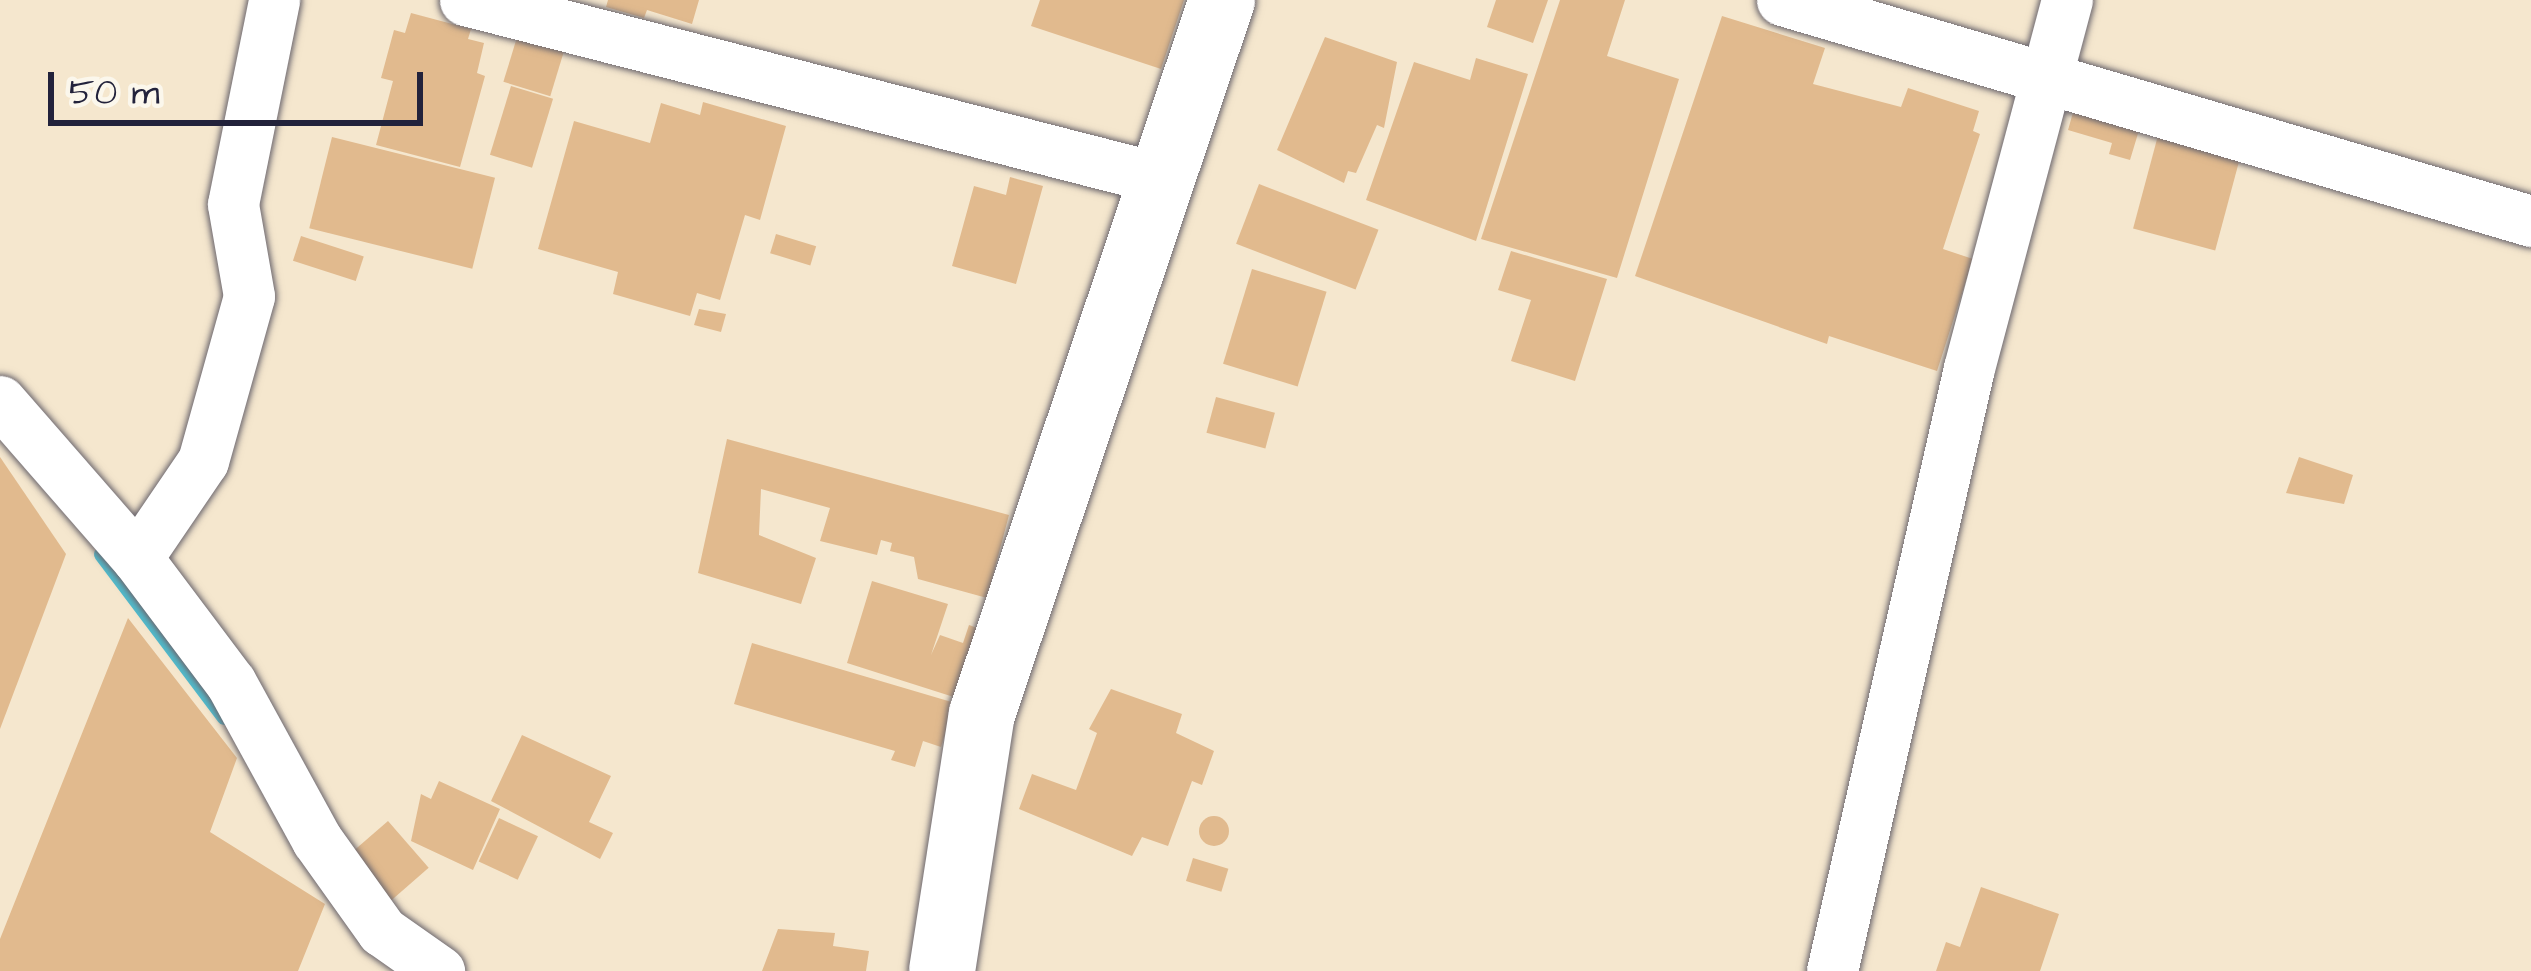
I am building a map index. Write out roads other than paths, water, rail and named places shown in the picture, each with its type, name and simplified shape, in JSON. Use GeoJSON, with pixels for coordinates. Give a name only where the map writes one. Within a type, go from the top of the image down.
{"type":"FeatureCollection","features":[{"type":"Feature","properties":{"kind":"street"},"geometry":{"type":"LineString","coordinates":[[137,558],[203,461],[249,296],[233,205],[274,0]]}},
{"type":"Feature","properties":{"kind":"street"},"geometry":{"type":"LineString","coordinates":[[465,0],[1162,179]]}},
{"type":"Feature","properties":{"kind":"street"},"geometry":{"type":"LineString","coordinates":[[942,971],[982,714],[1222,0]]}},
{"type":"Feature","properties":{"kind":"street"},"geometry":{"type":"LineString","coordinates":[[1782,0],[2531,221]]}},
{"type":"Feature","properties":{"kind":"street"},"geometry":{"type":"LineString","coordinates":[[1832,971],[1969,368],[2066,0]]}},
{"type":"Feature","properties":{"kind":"street"},"geometry":{"type":"LineString","coordinates":[[0,401],[137,558],[231,683],[317,840],[382,931],[439,971]]}},
{"type":"Feature","properties":{"kind":"waterway"},"geometry":{"type":"LineString","coordinates":[[101,554],[224,717]]}}]}
